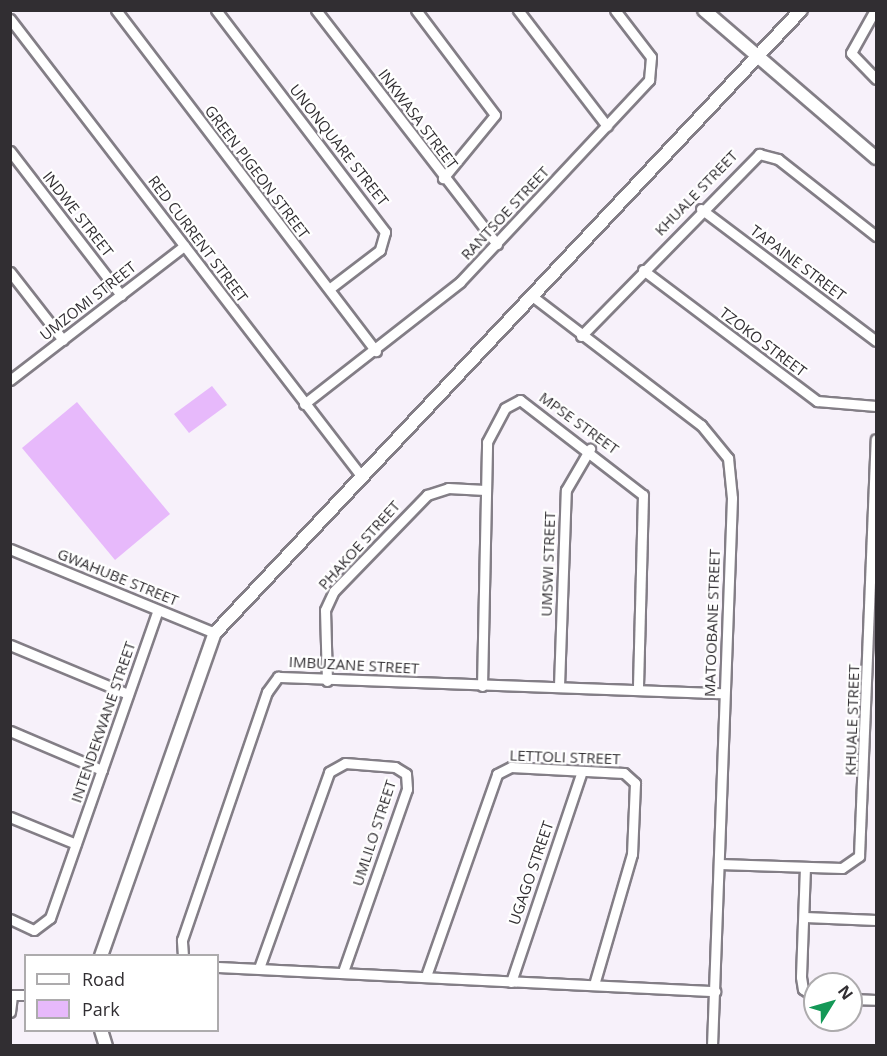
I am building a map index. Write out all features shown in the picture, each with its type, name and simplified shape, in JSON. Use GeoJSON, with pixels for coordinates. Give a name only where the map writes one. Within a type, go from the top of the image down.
{"type":"FeatureCollection","features":[{"type":"Feature","properties":{"kind":"street","name":"GREEN PIGEON STREET"},"geometry":{"type":"LineString","coordinates":[[116,10],[376,351]]}},
{"type":"Feature","properties":{"kind":"street","name":"UNONQUARE STREET"},"geometry":{"type":"LineString","coordinates":[[216,10],[385,232],[380,250],[329,290]]}},
{"type":"Feature","properties":{"kind":"street","name":"INKWASA STREET"},"geometry":{"type":"LineString","coordinates":[[316,10],[497,244]]}},
{"type":"Feature","properties":{"kind":"street"},"geometry":{"type":"LineString","coordinates":[[416,10],[495,115],[444,178]]}},
{"type":"Feature","properties":{"kind":"street"},"geometry":{"type":"LineString","coordinates":[[518,10],[607,126]]}},
{"type":"Feature","properties":{"kind":"street","name":"RANTSOE STREET"},"geometry":{"type":"LineString","coordinates":[[304,404],[437,303],[497,244],[607,126],[654,67],[615,10]]}},
{"type":"Feature","properties":{"kind":"street"},"geometry":{"type":"LineString","coordinates":[[704,10],[757,58],[876,158]]}},
{"type":"Feature","properties":{"kind":"street"},"geometry":{"type":"LineString","coordinates":[[102,954],[215,633],[801,10]]}},
{"type":"Feature","properties":{"kind":"street"},"geometry":{"type":"LineString","coordinates":[[874,10],[851,53],[857,66],[876,79]]}},
{"type":"Feature","properties":{"kind":"street","name":"RED CURRENT STREET"},"geometry":{"type":"LineString","coordinates":[[10,19],[362,477]]}},
{"type":"Feature","properties":{"kind":"street","name":"INDWE STREET"},"geometry":{"type":"LineString","coordinates":[[10,151],[121,295]]}},
{"type":"Feature","properties":{"kind":"street","name":"KHUALE STREET"},"geometry":{"type":"LineString","coordinates":[[581,336],[749,159],[765,154],[876,236]]}},
{"type":"Feature","properties":{"kind":"street","name":"TAPAINE STREET"},"geometry":{"type":"LineString","coordinates":[[701,209],[876,340]]}},
{"type":"Feature","properties":{"kind":"street","name":"UMZOMI STREET"},"geometry":{"type":"LineString","coordinates":[[10,380],[184,246]]}},
{"type":"Feature","properties":{"kind":"street","name":"TZOKO STREET"},"geometry":{"type":"LineString","coordinates":[[644,270],[817,401],[876,406]]}},
{"type":"Feature","properties":{"kind":"street"},"geometry":{"type":"LineString","coordinates":[[10,272],[63,340]]}},
{"type":"Feature","properties":{"kind":"street","name":"MATOOBANE STREET"},"geometry":{"type":"LineString","coordinates":[[532,296],[581,336],[701,425],[726,452],[732,492],[712,1046]]}},
{"type":"Feature","properties":{"kind":"street","name":"MPSE STREET"},"geometry":{"type":"LineString","coordinates":[[482,686],[485,490],[491,428],[516,400],[590,449],[631,481],[645,500],[638,689]]}},
{"type":"Feature","properties":{"kind":"street","name":"KHUALE STREET"},"geometry":{"type":"LineString","coordinates":[[719,864],[848,867],[861,850],[874,548],[876,440]]}},
{"type":"Feature","properties":{"kind":"street","name":"UMSWI STREET"},"geometry":{"type":"LineString","coordinates":[[559,686],[566,490],[590,449]]}},
{"type":"Feature","properties":{"kind":"street","name":"PHAKOE STREET"},"geometry":{"type":"LineString","coordinates":[[327,681],[326,610],[334,591],[427,495],[448,488],[485,490]]}},
{"type":"Feature","properties":{"kind":"street","name":"GWAHUBE STREET"},"geometry":{"type":"LineString","coordinates":[[10,549],[215,633]]}},
{"type":"Feature","properties":{"kind":"street","name":"INTENDEKWANE STREET"},"geometry":{"type":"LineString","coordinates":[[10,919],[34,930],[46,926],[158,610]]}},
{"type":"Feature","properties":{"kind":"street"},"geometry":{"type":"LineString","coordinates":[[10,645],[128,694]]}},
{"type":"Feature","properties":{"kind":"street","name":"IMBUZANE STREET"},"geometry":{"type":"LineString","coordinates":[[183,954],[182,940],[270,685],[283,676],[327,681],[559,686],[724,693]]}},
{"type":"Feature","properties":{"kind":"street"},"geometry":{"type":"LineString","coordinates":[[10,731],[102,770]]}},
{"type":"Feature","properties":{"kind":"street","name":"UMLILO STREET"},"geometry":{"type":"LineString","coordinates":[[259,969],[329,772],[345,763],[395,767],[406,774],[407,789],[342,972]]}},
{"type":"Feature","properties":{"kind":"street","name":"LETTOLI STREET"},"geometry":{"type":"LineString","coordinates":[[426,975],[497,774],[511,767],[581,774],[624,772],[634,783],[628,880],[594,985]]}},
{"type":"Feature","properties":{"kind":"street","name":"UGAGO STREET"},"geometry":{"type":"LineString","coordinates":[[511,982],[581,774]]}},
{"type":"Feature","properties":{"kind":"street"},"geometry":{"type":"LineString","coordinates":[[10,817],[76,844]]}},
{"type":"Feature","properties":{"kind":"street"},"geometry":{"type":"LineString","coordinates":[[803,984],[801,982],[805,867]]}},
{"type":"Feature","properties":{"kind":"street"},"geometry":{"type":"LineString","coordinates":[[805,917],[876,920]]}},
{"type":"Feature","properties":{"kind":"street"},"geometry":{"type":"LineString","coordinates":[[219,967],[426,975],[511,982],[715,991]]}},
{"type":"Feature","properties":{"kind":"street"},"geometry":{"type":"LineString","coordinates":[[10,1012],[11,995]]}},
{"type":"Feature","properties":{"kind":"green space"},"geometry":{"type":"Polygon","coordinates":[[[212,386],[227,405],[189,433],[174,414],[212,386]]]}},
{"type":"Feature","properties":{"kind":"green space"},"geometry":{"type":"Polygon","coordinates":[[[77,402],[170,514],[115,560],[22,448],[77,402]]]}}]}
